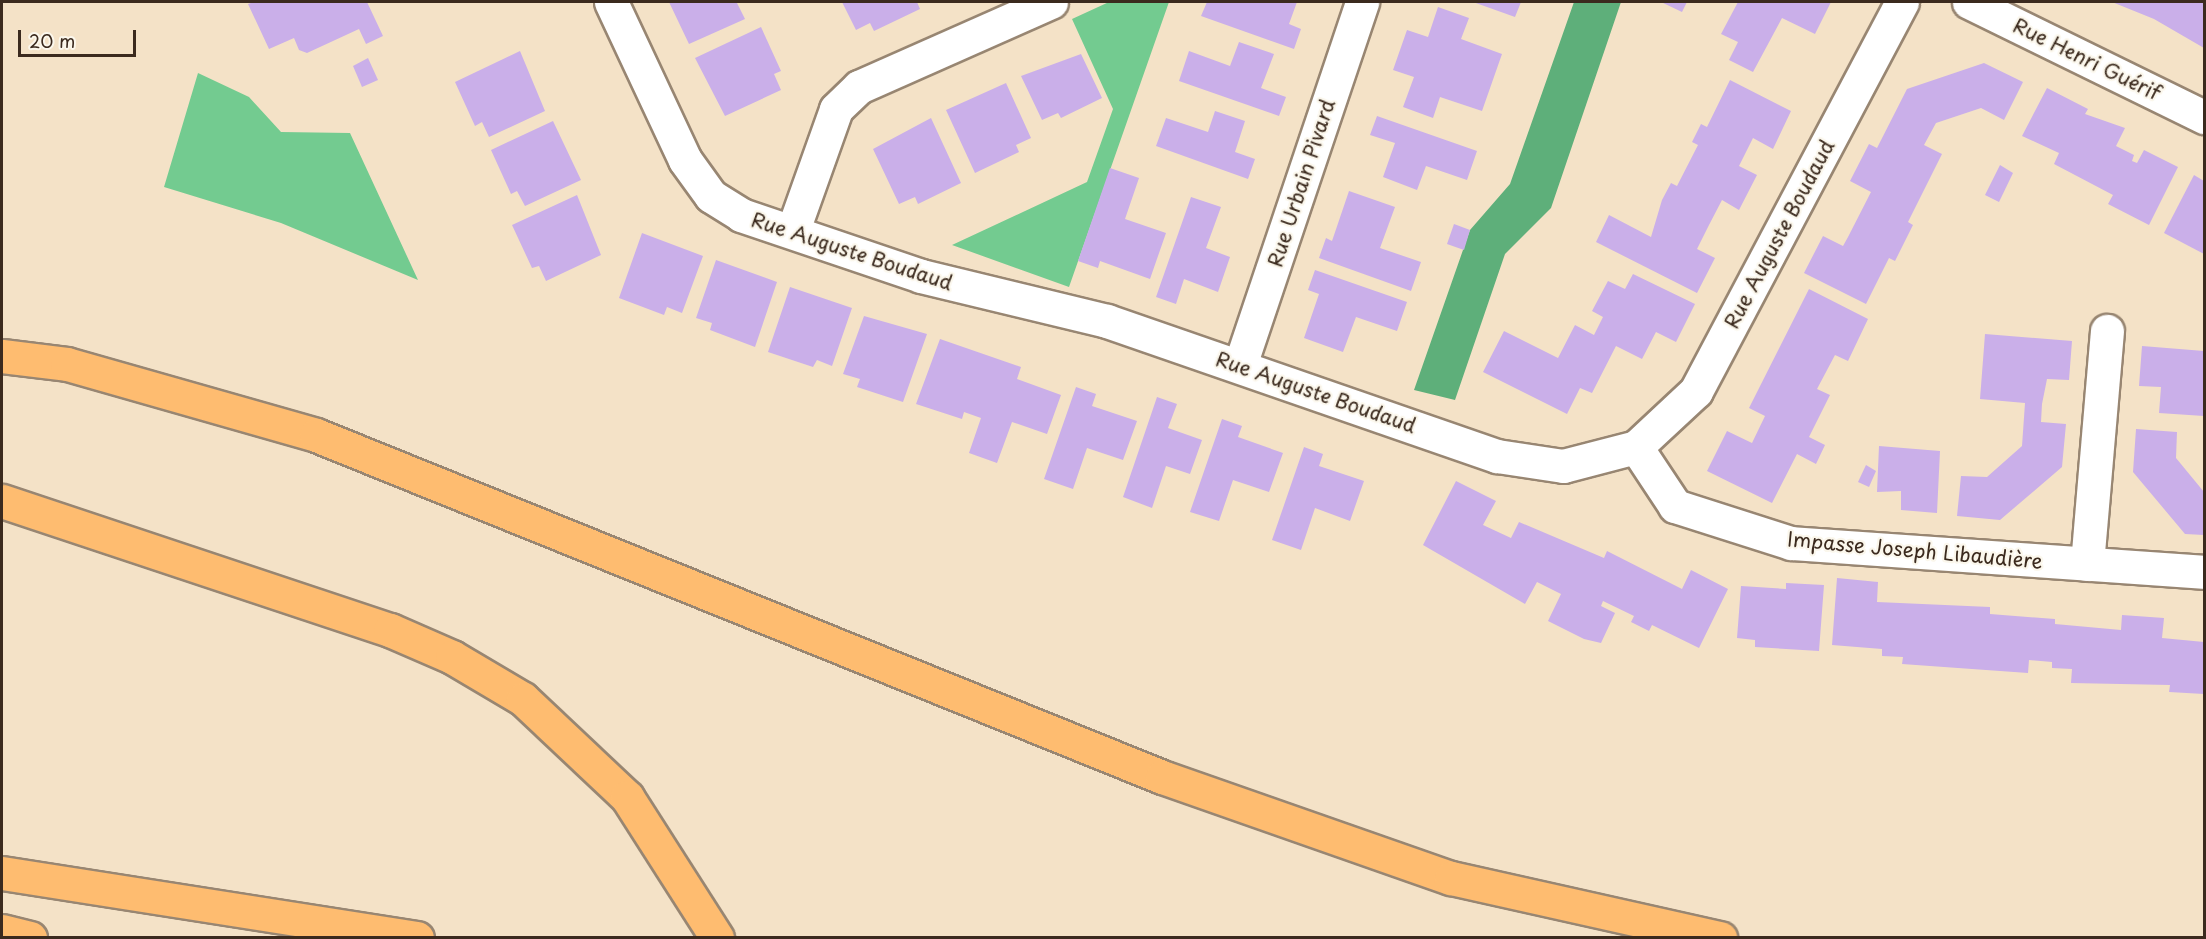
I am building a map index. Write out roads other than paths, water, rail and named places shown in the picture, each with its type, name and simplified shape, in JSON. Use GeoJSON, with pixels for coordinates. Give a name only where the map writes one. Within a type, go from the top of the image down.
{"type":"FeatureCollection","features":[{"type":"Feature","properties":{"kind":"highway"},"geometry":{"type":"LineString","coordinates":[[2,356],[67,364],[316,435],[1162,777],[1452,878],[1720,938]]}},
{"type":"Feature","properties":{"kind":"highway"},"geometry":{"type":"LineString","coordinates":[[2,501],[236,576],[452,657],[523,699],[577,745],[627,797],[717,938]]}},
{"type":"Feature","properties":{"kind":"highway"},"geometry":{"type":"LineString","coordinates":[[2,873],[417,938]]}},
{"type":"Feature","properties":{"kind":"highway"},"geometry":{"type":"LineString","coordinates":[[2,931],[30,938]]}},
{"type":"Feature","properties":{"kind":"street","name":"Rue Auguste Boudaud"},"geometry":{"type":"LineString","coordinates":[[611,2],[685,160],[711,195],[741,215],[793,230],[921,276],[1107,321],[1240,365],[1497,456],[1563,466],[1636,447],[1696,391],[1902,2]]}},
{"type":"Feature","properties":{"kind":"street"},"geometry":{"type":"LineString","coordinates":[[793,230],[836,110],[859,87],[1051,2]]}},
{"type":"Feature","properties":{"kind":"street","name":"Rue Urbain Pivard"},"geometry":{"type":"LineString","coordinates":[[1240,365],[1362,2]]}},
{"type":"Feature","properties":{"kind":"street","name":"Rue Henri Guérif"},"geometry":{"type":"LineString","coordinates":[[1970,2],[2205,117]]}},
{"type":"Feature","properties":{"kind":"street"},"geometry":{"type":"LineString","coordinates":[[2087,564],[2107,331]]}},
{"type":"Feature","properties":{"kind":"street","name":"Impasse Joseph Libaudière"},"geometry":{"type":"LineString","coordinates":[[1636,447],[1675,506],[1791,543],[2205,572]]}}]}
